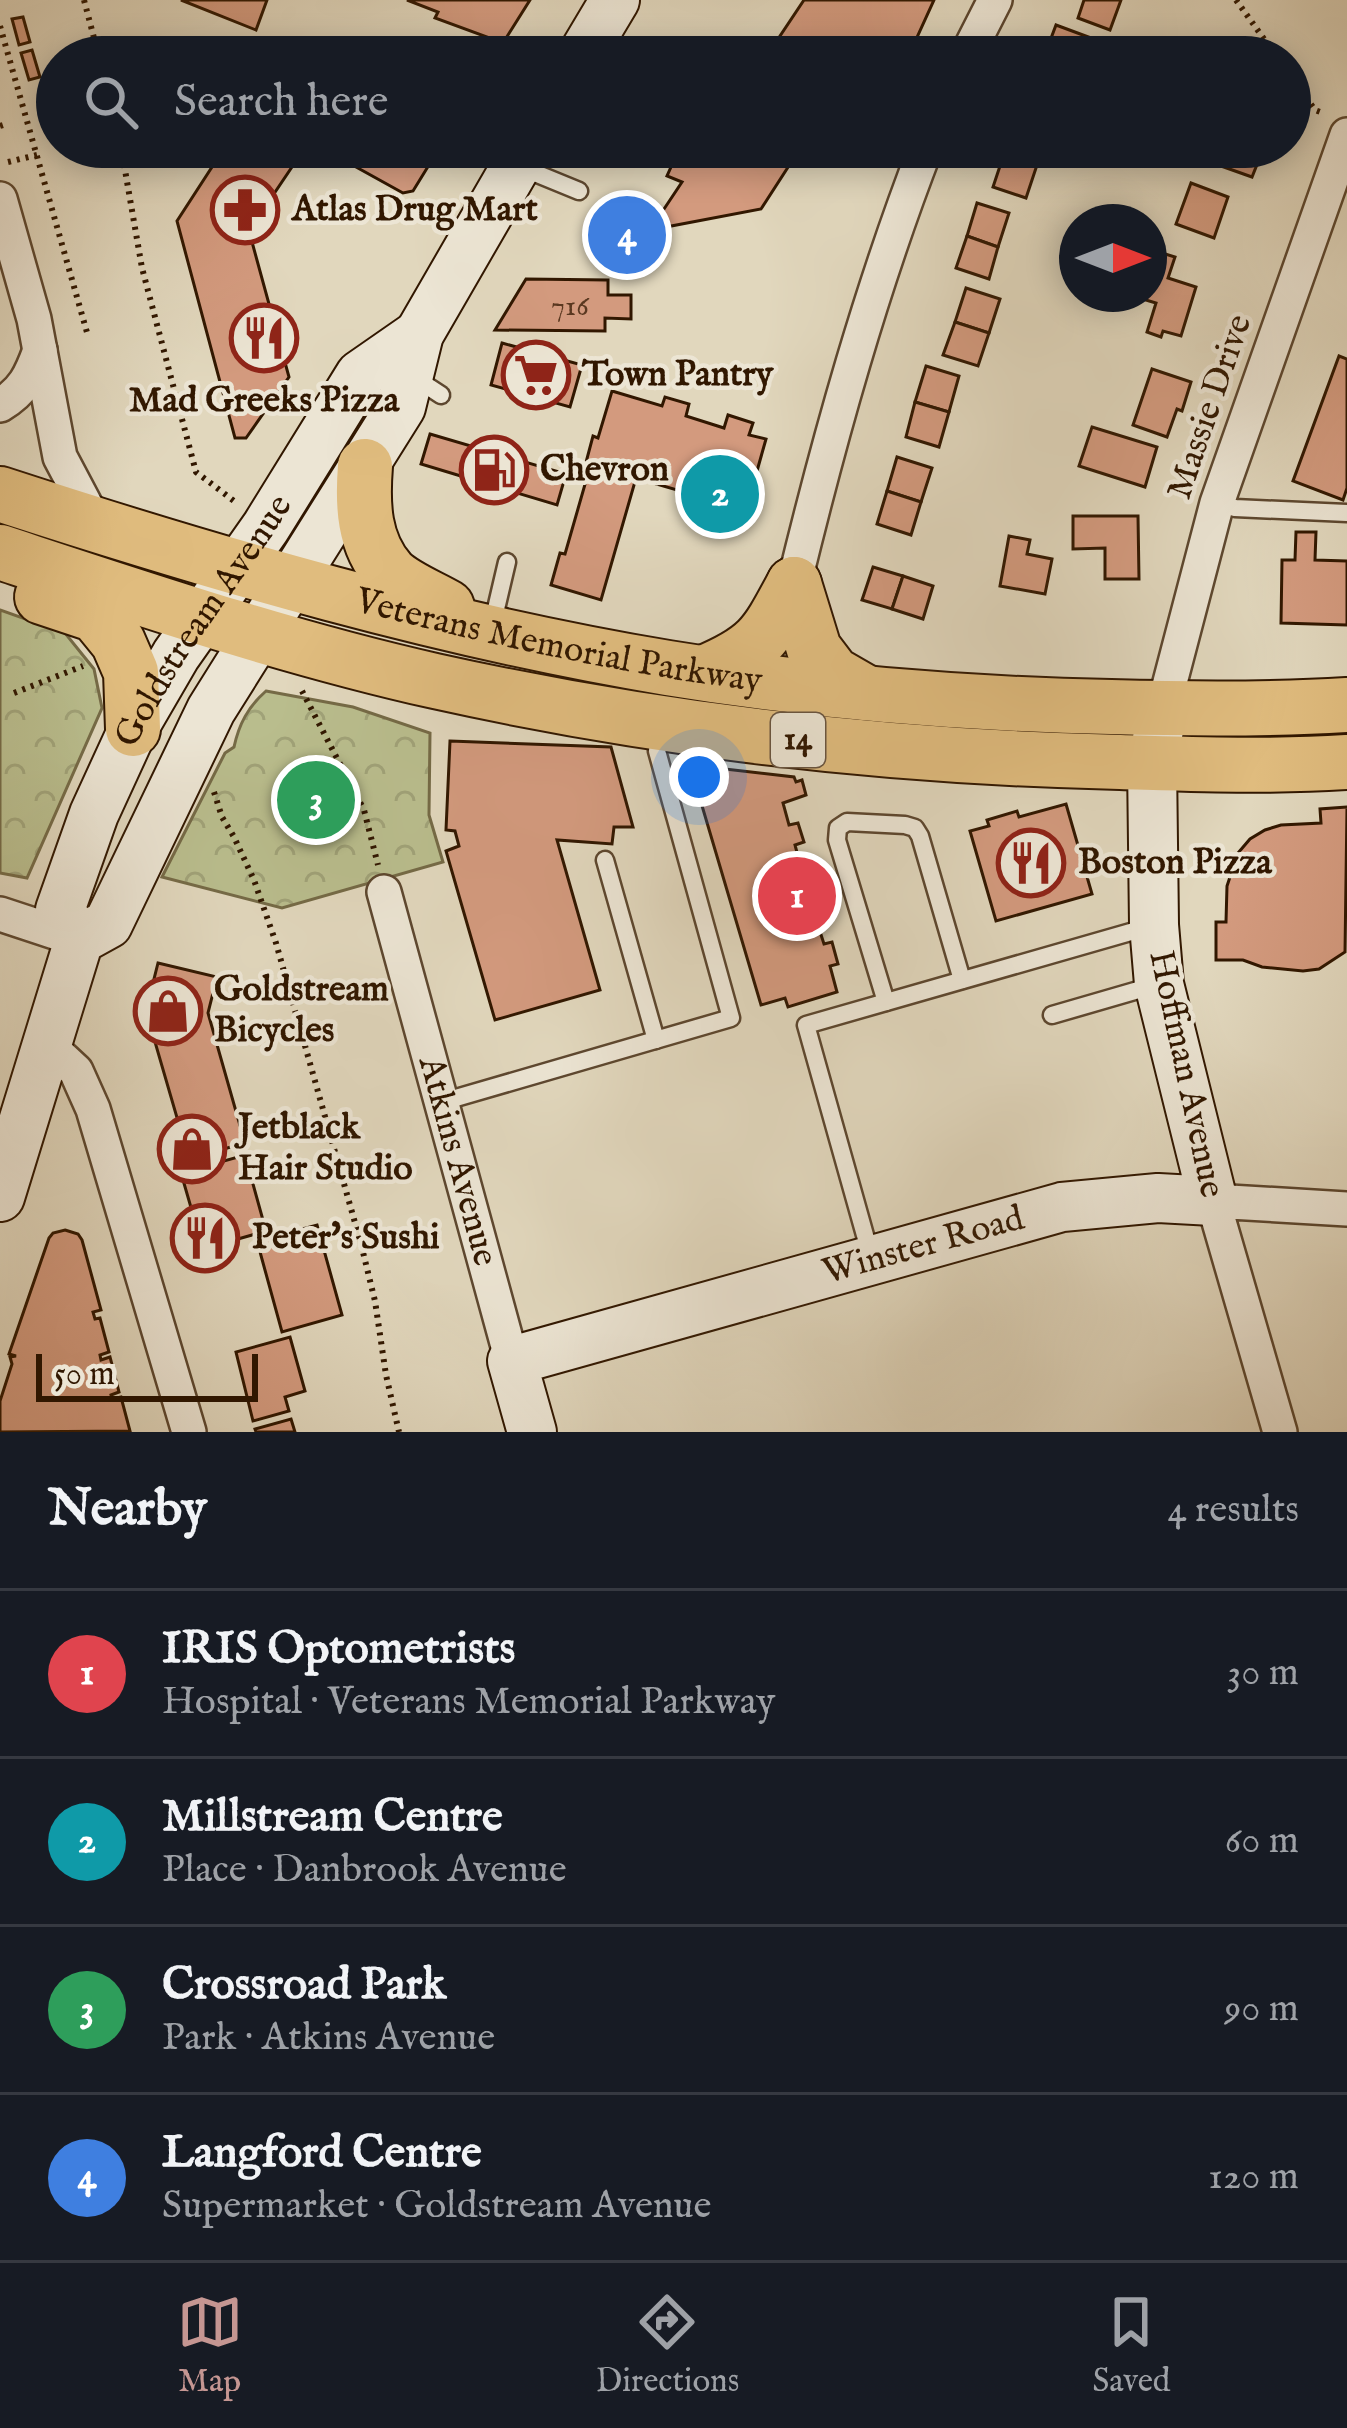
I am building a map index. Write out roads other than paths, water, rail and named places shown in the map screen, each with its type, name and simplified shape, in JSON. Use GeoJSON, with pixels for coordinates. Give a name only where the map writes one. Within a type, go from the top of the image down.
{"type":"FeatureCollection","features":[{"type":"Feature","properties":{"kind":"main road"},"geometry":{"type":"LineString","coordinates":[[594,36],[615,0]]}},
{"type":"Feature","properties":{"kind":"main road","name":"Goldstream Avenue"},"geometry":{"type":"LineString","coordinates":[[0,1197],[79,940],[108,924],[211,710],[401,407],[516,168]]}},
{"type":"Feature","properties":{"kind":"main road","name":"Goldstream Avenue"},"geometry":{"type":"LineString","coordinates":[[79,940],[60,910],[94,814],[133,729],[176,655],[266,527],[360,375],[423,368]]}},
{"type":"Feature","properties":{"kind":"main road"},"geometry":{"type":"LineString","coordinates":[[365,466],[362,497],[369,540],[392,575],[491,632]]}},
{"type":"Feature","properties":{"kind":"main road","name":"Veterans Memorial Parkway"},"geometry":{"type":"LineString","coordinates":[[0,494],[238,568],[491,632],[868,749],[1032,761],[1347,762]]}},
{"type":"Feature","properties":{"kind":"main road","name":"Veterans Memorial Parkway"},"geometry":{"type":"LineString","coordinates":[[0,552],[260,634],[433,680],[618,717],[672,691],[778,685],[989,704],[1163,709],[1347,705]]}},
{"type":"Feature","properties":{"kind":"main road"},"geometry":{"type":"LineString","coordinates":[[0,583],[96,615],[118,642],[131,672],[133,729]]}},
{"type":"Feature","properties":{"kind":"main road"},"geometry":{"type":"LineString","coordinates":[[672,691],[736,659],[767,634],[794,584]]}},
{"type":"Feature","properties":{"kind":"main road"},"geometry":{"type":"LineString","coordinates":[[794,584],[814,649],[833,674],[866,693]]}},
{"type":"Feature","properties":{"kind":"main road","name":"Hoffman Avenue"},"geometry":{"type":"LineString","coordinates":[[1163,709],[1152,763],[1159,984],[1213,1201]]}},
{"type":"Feature","properties":{"kind":"main road"},"geometry":{"type":"LineString","coordinates":[[1120,1202],[1169,1154],[1189,1100]]}},
{"type":"Feature","properties":{"kind":"main road","name":"Winster Road"},"geometry":{"type":"LineString","coordinates":[[512,1360],[1062,1207],[1181,1197],[1213,1201]]}},
{"type":"Feature","properties":{"kind":"main road","name":"Atkins Avenue"},"geometry":{"type":"LineString","coordinates":[[512,1360],[532,1432]]}},
{"type":"Feature","properties":{"kind":"street"},"geometry":{"type":"LineString","coordinates":[[977,36],[995,0]]}},
{"type":"Feature","properties":{"kind":"street","name":"Massie Drive"},"geometry":{"type":"LineString","coordinates":[[1163,709],[1216,503],[1338,145]]}},
{"type":"Feature","properties":{"kind":"street"},"geometry":{"type":"LineString","coordinates":[[794,584],[826,454],[918,168]]}},
{"type":"Feature","properties":{"kind":"street"},"geometry":{"type":"LineString","coordinates":[[0,199],[40,350],[59,457],[96,525]]}},
{"type":"Feature","properties":{"kind":"street"},"geometry":{"type":"LineString","coordinates":[[0,404],[30,378],[40,350]]}},
{"type":"Feature","properties":{"kind":"street","name":"Atkins Avenue"},"geometry":{"type":"LineString","coordinates":[[384,892],[512,1360]]}},
{"type":"Feature","properties":{"kind":"street"},"geometry":{"type":"LineString","coordinates":[[0,914],[79,940]]}},
{"type":"Feature","properties":{"kind":"street"},"geometry":{"type":"LineString","coordinates":[[48,1045],[76,1071],[93,1109],[190,1432]]}},
{"type":"Feature","properties":{"kind":"street","name":"Winster Road"},"geometry":{"type":"LineString","coordinates":[[1213,1201],[1347,1209]]}},
{"type":"Feature","properties":{"kind":"street","name":"Hoffman Avenue"},"geometry":{"type":"LineString","coordinates":[[1213,1201],[1280,1432]]}},
{"type":"Feature","properties":{"kind":"lane"},"geometry":{"type":"LineString","coordinates":[[542,168],[579,191]]}},
{"type":"Feature","properties":{"kind":"lane"},"geometry":{"type":"LineString","coordinates":[[1216,503],[1347,513]]}},
{"type":"Feature","properties":{"kind":"lane"},"geometry":{"type":"LineString","coordinates":[[491,632],[507,562]]}},
{"type":"Feature","properties":{"kind":"lane"},"geometry":{"type":"LineString","coordinates":[[442,1102],[731,1018],[657,751],[672,691]]}},
{"type":"Feature","properties":{"kind":"lane"},"geometry":{"type":"LineString","coordinates":[[886,1001],[837,840],[838,828],[847,821],[916,828],[962,980]]}},
{"type":"Feature","properties":{"kind":"lane"},"geometry":{"type":"LineString","coordinates":[[604,860],[656,1040]]}},
{"type":"Feature","properties":{"kind":"lane"},"geometry":{"type":"LineString","coordinates":[[872,1260],[806,1025],[1154,925]]}},
{"type":"Feature","properties":{"kind":"lane"},"geometry":{"type":"LineString","coordinates":[[1052,1015],[1159,984]]}},
{"type":"Feature","properties":{"kind":"place","name":"Atlas Drug Mart"},"geometry":{"type":"Point","coordinates":[245,210]}},
{"type":"Feature","properties":{"kind":"place","name":"Langford Centre"},"geometry":{"type":"Point","coordinates":[627,235]}},
{"type":"Feature","properties":{"kind":"place","name":"Mad Greeks Pizza"},"geometry":{"type":"Point","coordinates":[264,338]}},
{"type":"Feature","properties":{"kind":"place","name":"Town Pantry"},"geometry":{"type":"Point","coordinates":[536,375]}},
{"type":"Feature","properties":{"kind":"place","name":"Chevron"},"geometry":{"type":"Point","coordinates":[494,470]}},
{"type":"Feature","properties":{"kind":"place","name":"Millstream Centre"},"geometry":{"type":"Point","coordinates":[720,494]}},
{"type":"Feature","properties":{"kind":"place","name":"Crossroad Park"},"geometry":{"type":"Point","coordinates":[316,800]}},
{"type":"Feature","properties":{"kind":"place","name":"Boston Pizza"},"geometry":{"type":"Point","coordinates":[1031,863]}},
{"type":"Feature","properties":{"kind":"place","name":"IRIS Optometrists"},"geometry":{"type":"Point","coordinates":[797,896]}},
{"type":"Feature","properties":{"kind":"place","name":"Goldstream Bicycles"},"geometry":{"type":"Point","coordinates":[168,1011]}},
{"type":"Feature","properties":{"kind":"place","name":"Jetblack Hair Studio"},"geometry":{"type":"Point","coordinates":[192,1149]}},
{"type":"Feature","properties":{"kind":"place","name":"Peter's Sushi"},"geometry":{"type":"Point","coordinates":[205,1238]}}]}
